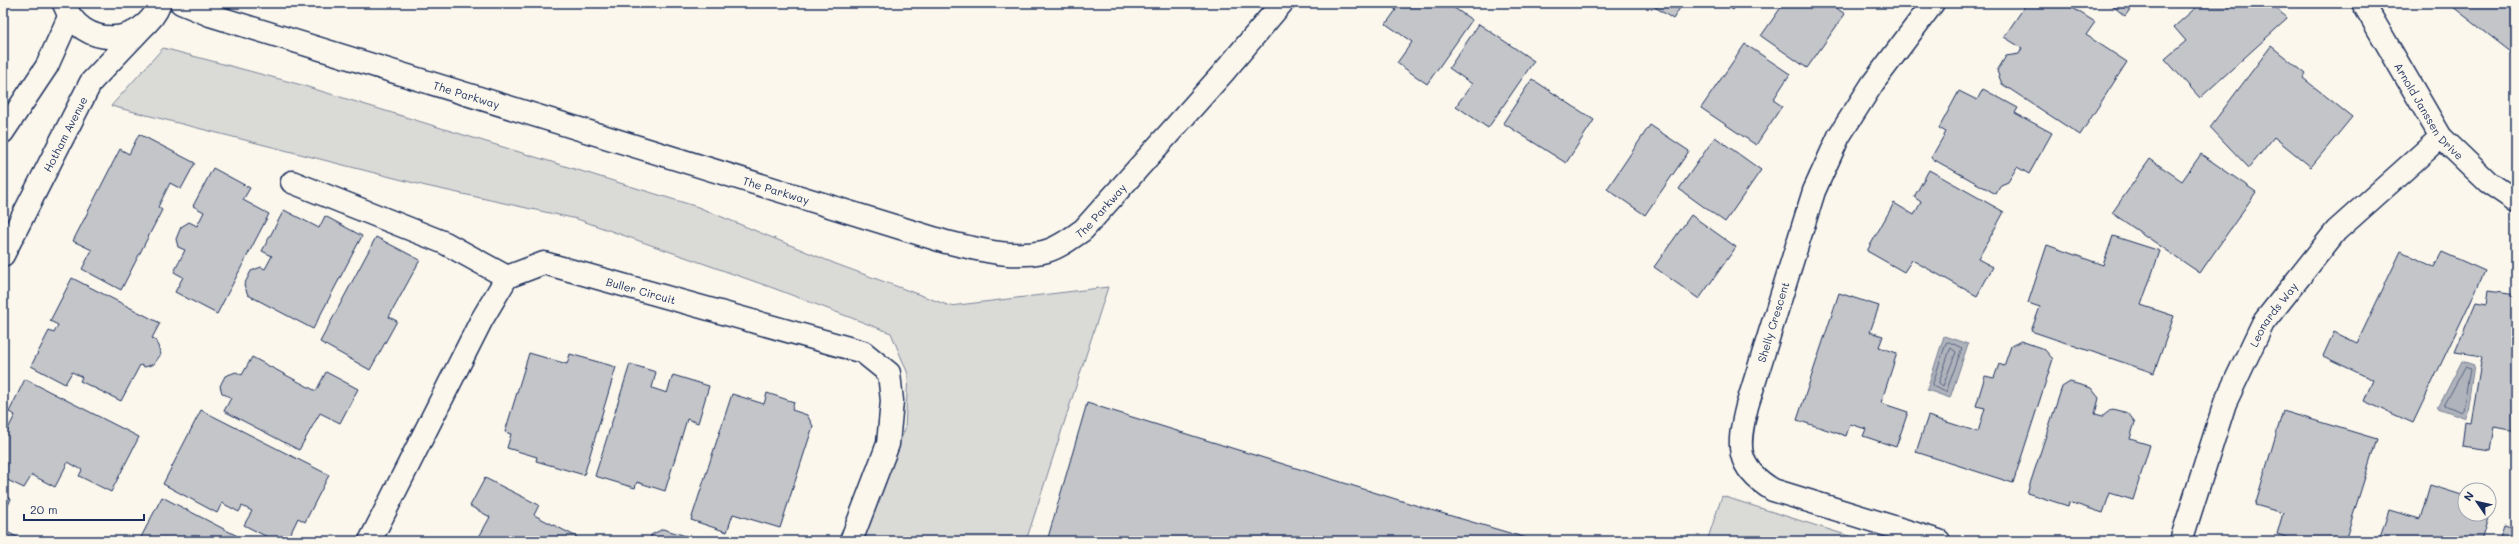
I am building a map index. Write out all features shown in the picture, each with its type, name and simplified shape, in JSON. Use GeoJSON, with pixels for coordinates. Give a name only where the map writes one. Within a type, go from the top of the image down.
{"type":"FeatureCollection","features":[{"type":"Feature","properties":{"kind":"street","name":"Hotham Avenue"},"geometry":{"type":"LineString","coordinates":[[3,255],[91,82],[145,25],[156,12],[160,3]]}},
{"type":"Feature","properties":{"kind":"street","name":"The Parkway"},"geometry":{"type":"LineString","coordinates":[[180,3],[218,17],[946,242],[1008,254],[1044,252],[1062,244],[1083,230],[1223,73],[1282,3]]}},
{"type":"Feature","properties":{"kind":"street","name":"Shelly Crescent"},"geometry":{"type":"LineString","coordinates":[[1933,3],[1873,83],[1839,136],[1814,191],[1747,406],[1741,430],[1740,450],[1749,471],[1757,480],[1773,490],[1939,541]]}},
{"type":"Feature","properties":{"kind":"street","name":"Arnold Janssen Drive"},"geometry":{"type":"LineString","coordinates":[[2363,3],[2441,137],[2488,182],[2516,201]]}},
{"type":"Feature","properties":{"kind":"street"},"geometry":{"type":"LineString","coordinates":[[66,10],[81,29],[97,36],[114,38],[131,34],[145,25]]}},
{"type":"Feature","properties":{"kind":"street"},"geometry":{"type":"LineString","coordinates":[[3,132],[47,66],[66,10]]}},
{"type":"Feature","properties":{"kind":"street","name":"Leonards Way"},"geometry":{"type":"LineString","coordinates":[[2181,541],[2225,403],[2264,323],[2336,231],[2441,137]]}},
{"type":"Feature","properties":{"kind":"street"},"geometry":{"type":"LineString","coordinates":[[292,182],[445,243],[507,277],[481,321],[370,541]]}},
{"type":"Feature","properties":{"kind":"street","name":"Buller Circuit"},"geometry":{"type":"LineString","coordinates":[[507,277],[544,263],[863,352],[889,373],[892,402],[888,444],[851,541]]}},
{"type":"Feature","properties":{"kind":"shaded area"},"geometry":{"type":"Polygon","coordinates":[[[163,48],[298,84],[698,207],[836,264],[950,306],[1108,287],[1026,541],[858,541],[905,429],[908,374],[891,333],[773,288],[577,219],[426,186],[111,106],[163,48]]]}},
{"type":"Feature","properties":{"kind":"shaded area"},"geometry":{"type":"Polygon","coordinates":[[[1722,496],[1865,541],[1707,541],[1722,496]]]}},
{"type":"Feature","properties":{"kind":"water"},"geometry":{"type":"Polygon","coordinates":[[[1944,336],[1968,344],[1950,398],[1927,390],[1944,336]]]}},
{"type":"Feature","properties":{"kind":"water"},"geometry":{"type":"Polygon","coordinates":[[[2462,361],[2474,365],[2466,418],[2438,408],[2462,361]]]}},
{"type":"Feature","properties":{"kind":"building"},"geometry":{"type":"Polygon","coordinates":[[[1388,3],[1447,3],[1472,20],[1427,84],[1397,63],[1412,42],[1386,24],[1396,10],[1388,3]]]}},
{"type":"Feature","properties":{"kind":"building"},"geometry":{"type":"Polygon","coordinates":[[[1649,3],[1683,3],[1673,19],[1649,3]]]}},
{"type":"Feature","properties":{"kind":"building"},"geometry":{"type":"Polygon","coordinates":[[[1723,3],[1738,3],[1733,10],[1723,3]]]}},
{"type":"Feature","properties":{"kind":"building"},"geometry":{"type":"Polygon","coordinates":[[[1784,3],[1829,3],[1845,14],[1807,68],[1761,36],[1784,3]]]}},
{"type":"Feature","properties":{"kind":"building"},"geometry":{"type":"Polygon","coordinates":[[[2027,3],[2065,3],[2095,22],[2086,35],[2127,62],[2080,135],[2002,84],[1997,71],[2006,56],[2019,54],[2022,48],[2004,37],[2027,3]]]}},
{"type":"Feature","properties":{"kind":"building"},"geometry":{"type":"Polygon","coordinates":[[[2109,3],[2135,3],[2125,16],[2109,3]]]}},
{"type":"Feature","properties":{"kind":"building"},"geometry":{"type":"Polygon","coordinates":[[[2201,3],[2272,3],[2287,19],[2200,98],[2165,59],[2186,41],[2174,27],[2201,3]]]}},
{"type":"Feature","properties":{"kind":"building"},"geometry":{"type":"Polygon","coordinates":[[[2448,3],[2516,3],[2516,56],[2448,3]]]}},
{"type":"Feature","properties":{"kind":"building"},"geometry":{"type":"Polygon","coordinates":[[[1479,24],[1534,61],[1488,128],[1456,106],[1472,84],[1449,68],[1479,24]]]}},
{"type":"Feature","properties":{"kind":"building"},"geometry":{"type":"Polygon","coordinates":[[[1745,44],[1790,74],[1773,100],[1782,106],[1756,145],[1701,108],[1745,44]]]}},
{"type":"Feature","properties":{"kind":"building"},"geometry":{"type":"Polygon","coordinates":[[[2271,46],[2306,74],[2303,78],[2352,117],[2311,167],[2274,137],[2249,168],[2210,127],[2271,46]]]}},
{"type":"Feature","properties":{"kind":"building"},"geometry":{"type":"Polygon","coordinates":[[[1532,79],[1594,120],[1566,163],[1503,123],[1532,79]]]}},
{"type":"Feature","properties":{"kind":"building"},"geometry":{"type":"Polygon","coordinates":[[[1983,89],[2018,108],[2015,113],[2052,133],[2029,174],[2017,167],[2008,182],[2001,185],[1996,194],[1931,158],[1946,132],[1939,128],[1959,91],[1977,100],[1983,89]]]}},
{"type":"Feature","properties":{"kind":"building"},"geometry":{"type":"Polygon","coordinates":[[[1650,125],[1689,151],[1645,215],[1607,189],[1650,125]]]}},
{"type":"Feature","properties":{"kind":"building"},"geometry":{"type":"Polygon","coordinates":[[[139,134],[195,163],[181,189],[170,183],[158,207],[162,210],[121,290],[82,269],[92,250],[73,241],[120,149],[129,154],[139,134]]]}},
{"type":"Feature","properties":{"kind":"building"},"geometry":{"type":"Polygon","coordinates":[[[1715,137],[1761,170],[1725,222],[1679,189],[1715,137]]]}},
{"type":"Feature","properties":{"kind":"building"},"geometry":{"type":"Polygon","coordinates":[[[2201,154],[2256,192],[2200,273],[2112,213],[2150,159],[2182,181],[2201,154]]]}},
{"type":"Feature","properties":{"kind":"building"},"geometry":{"type":"Polygon","coordinates":[[[213,168],[250,188],[243,200],[269,214],[217,314],[175,292],[183,277],[174,272],[185,250],[178,247],[176,239],[181,227],[189,222],[197,226],[204,212],[193,206],[213,168]]]}},
{"type":"Feature","properties":{"kind":"building"},"geometry":{"type":"Polygon","coordinates":[[[1929,170],[2004,212],[1978,259],[1993,267],[1977,296],[1912,260],[1904,272],[1867,251],[1894,203],[1914,215],[1921,202],[1914,197],[1929,170]]]}},
{"type":"Feature","properties":{"kind":"building"},"geometry":{"type":"Polygon","coordinates":[[[284,210],[319,228],[325,216],[362,236],[313,329],[248,295],[244,285],[251,271],[261,267],[265,269],[272,256],[262,251],[284,210]]]}},
{"type":"Feature","properties":{"kind":"building"},"geometry":{"type":"Polygon","coordinates":[[[1691,215],[1736,247],[1699,299],[1654,267],[1691,215]]]}},
{"type":"Feature","properties":{"kind":"building"},"geometry":{"type":"Polygon","coordinates":[[[2113,236],[2160,251],[2141,305],[2174,316],[2154,373],[2031,331],[2040,307],[2028,303],[2047,245],[2103,265],[2113,236]]]}},
{"type":"Feature","properties":{"kind":"building"},"geometry":{"type":"Polygon","coordinates":[[[376,237],[420,260],[389,317],[397,321],[370,370],[320,342],[376,237]]]}},
{"type":"Feature","properties":{"kind":"building"},"geometry":{"type":"Polygon","coordinates":[[[2401,251],[2434,267],[2442,252],[2485,271],[2413,423],[2364,401],[2373,380],[2323,356],[2334,332],[2357,343],[2401,251]]]}},
{"type":"Feature","properties":{"kind":"building"},"geometry":{"type":"Polygon","coordinates":[[[72,278],[160,323],[152,338],[156,341],[161,354],[154,364],[145,367],[140,365],[121,401],[80,381],[82,377],[72,372],[65,384],[31,366],[49,331],[54,333],[58,325],[50,321],[72,278]]]}},
{"type":"Feature","properties":{"kind":"building"},"geometry":{"type":"Polygon","coordinates":[[[2489,290],[2516,294],[2516,431],[2495,427],[2491,450],[2462,446],[2465,422],[2471,423],[2482,356],[2455,352],[2476,302],[2487,304],[2489,290]]]}},
{"type":"Feature","properties":{"kind":"building"},"geometry":{"type":"Polygon","coordinates":[[[1839,293],[1879,306],[1870,332],[1883,336],[1879,347],[1897,353],[1881,403],[1908,412],[1896,447],[1863,436],[1866,429],[1850,424],[1846,436],[1797,420],[1839,293]]]}},
{"type":"Feature","properties":{"kind":"building"},"geometry":{"type":"Polygon","coordinates":[[[2021,341],[2044,349],[2053,359],[2013,483],[1916,452],[1928,416],[1978,432],[1985,408],[1976,406],[1985,376],[1994,378],[1999,364],[2004,366],[2011,346],[2021,341]]]}},
{"type":"Feature","properties":{"kind":"building"},"geometry":{"type":"Polygon","coordinates":[[[529,353],[567,364],[570,354],[616,367],[584,475],[536,461],[537,457],[507,448],[511,434],[505,432],[529,353]]]}},
{"type":"Feature","properties":{"kind":"building"},"geometry":{"type":"Polygon","coordinates":[[[252,357],[316,391],[326,372],[358,389],[340,423],[320,413],[299,450],[224,411],[231,398],[222,393],[220,386],[225,376],[236,372],[242,375],[252,357]]]}},
{"type":"Feature","properties":{"kind":"building"},"geometry":{"type":"Polygon","coordinates":[[[630,364],[656,372],[652,388],[667,393],[673,375],[709,386],[698,423],[687,419],[665,491],[637,482],[635,488],[595,476],[630,364]]]}},
{"type":"Feature","properties":{"kind":"building"},"geometry":{"type":"Polygon","coordinates":[[[25,379],[139,437],[111,492],[79,476],[82,470],[68,462],[55,487],[32,475],[24,488],[3,478],[3,439],[15,415],[9,412],[25,379]]]}},
{"type":"Feature","properties":{"kind":"building"},"geometry":{"type":"Polygon","coordinates":[[[2070,382],[2091,388],[2099,398],[2095,414],[2103,416],[2112,409],[2128,413],[2135,422],[2130,439],[2150,445],[2133,500],[2110,493],[2103,513],[2069,502],[2068,506],[2027,493],[2062,387],[2070,382]]]}},
{"type":"Feature","properties":{"kind":"building"},"geometry":{"type":"Polygon","coordinates":[[[767,393],[794,402],[792,410],[807,415],[813,426],[780,528],[733,514],[727,532],[691,520],[732,394],[764,404],[767,393]]]}},
{"type":"Feature","properties":{"kind":"building"},"geometry":{"type":"Polygon","coordinates":[[[1087,403],[1431,510],[1537,541],[1047,541],[1087,403]]]}},
{"type":"Feature","properties":{"kind":"building"},"geometry":{"type":"Polygon","coordinates":[[[201,410],[329,475],[305,522],[298,518],[287,541],[275,541],[244,525],[252,511],[242,506],[239,512],[222,503],[217,513],[163,484],[201,410]]]}},
{"type":"Feature","properties":{"kind":"building"},"geometry":{"type":"Polygon","coordinates":[[[2283,411],[2377,439],[2345,541],[2297,541],[2277,534],[2283,513],[2255,505],[2283,411]]]}},
{"type":"Feature","properties":{"kind":"building"},"geometry":{"type":"Polygon","coordinates":[[[485,478],[539,505],[534,515],[577,537],[575,540],[577,541],[485,541],[479,537],[490,517],[470,506],[485,478]]]}},
{"type":"Feature","properties":{"kind":"building"},"geometry":{"type":"Polygon","coordinates":[[[2430,485],[2457,493],[2457,522],[2487,522],[2481,541],[2379,541],[2389,510],[2420,519],[2430,485]]]}},
{"type":"Feature","properties":{"kind":"building"},"geometry":{"type":"Polygon","coordinates":[[[3,495],[11,499],[3,516],[3,495]]]}},
{"type":"Feature","properties":{"kind":"building"},"geometry":{"type":"Polygon","coordinates":[[[162,497],[247,541],[139,541],[162,497]]]}},
{"type":"Feature","properties":{"kind":"building"},"geometry":{"type":"Polygon","coordinates":[[[2504,526],[2516,529],[2516,541],[2499,541],[2504,526]]]}},
{"type":"Feature","properties":{"kind":"building"},"geometry":{"type":"Polygon","coordinates":[[[663,529],[702,541],[649,541],[651,535],[663,529]]]}},
{"type":"Feature","properties":{"kind":"building"},"geometry":{"type":"Polygon","coordinates":[[[3,530],[25,541],[3,541],[3,530]]]}}]}
